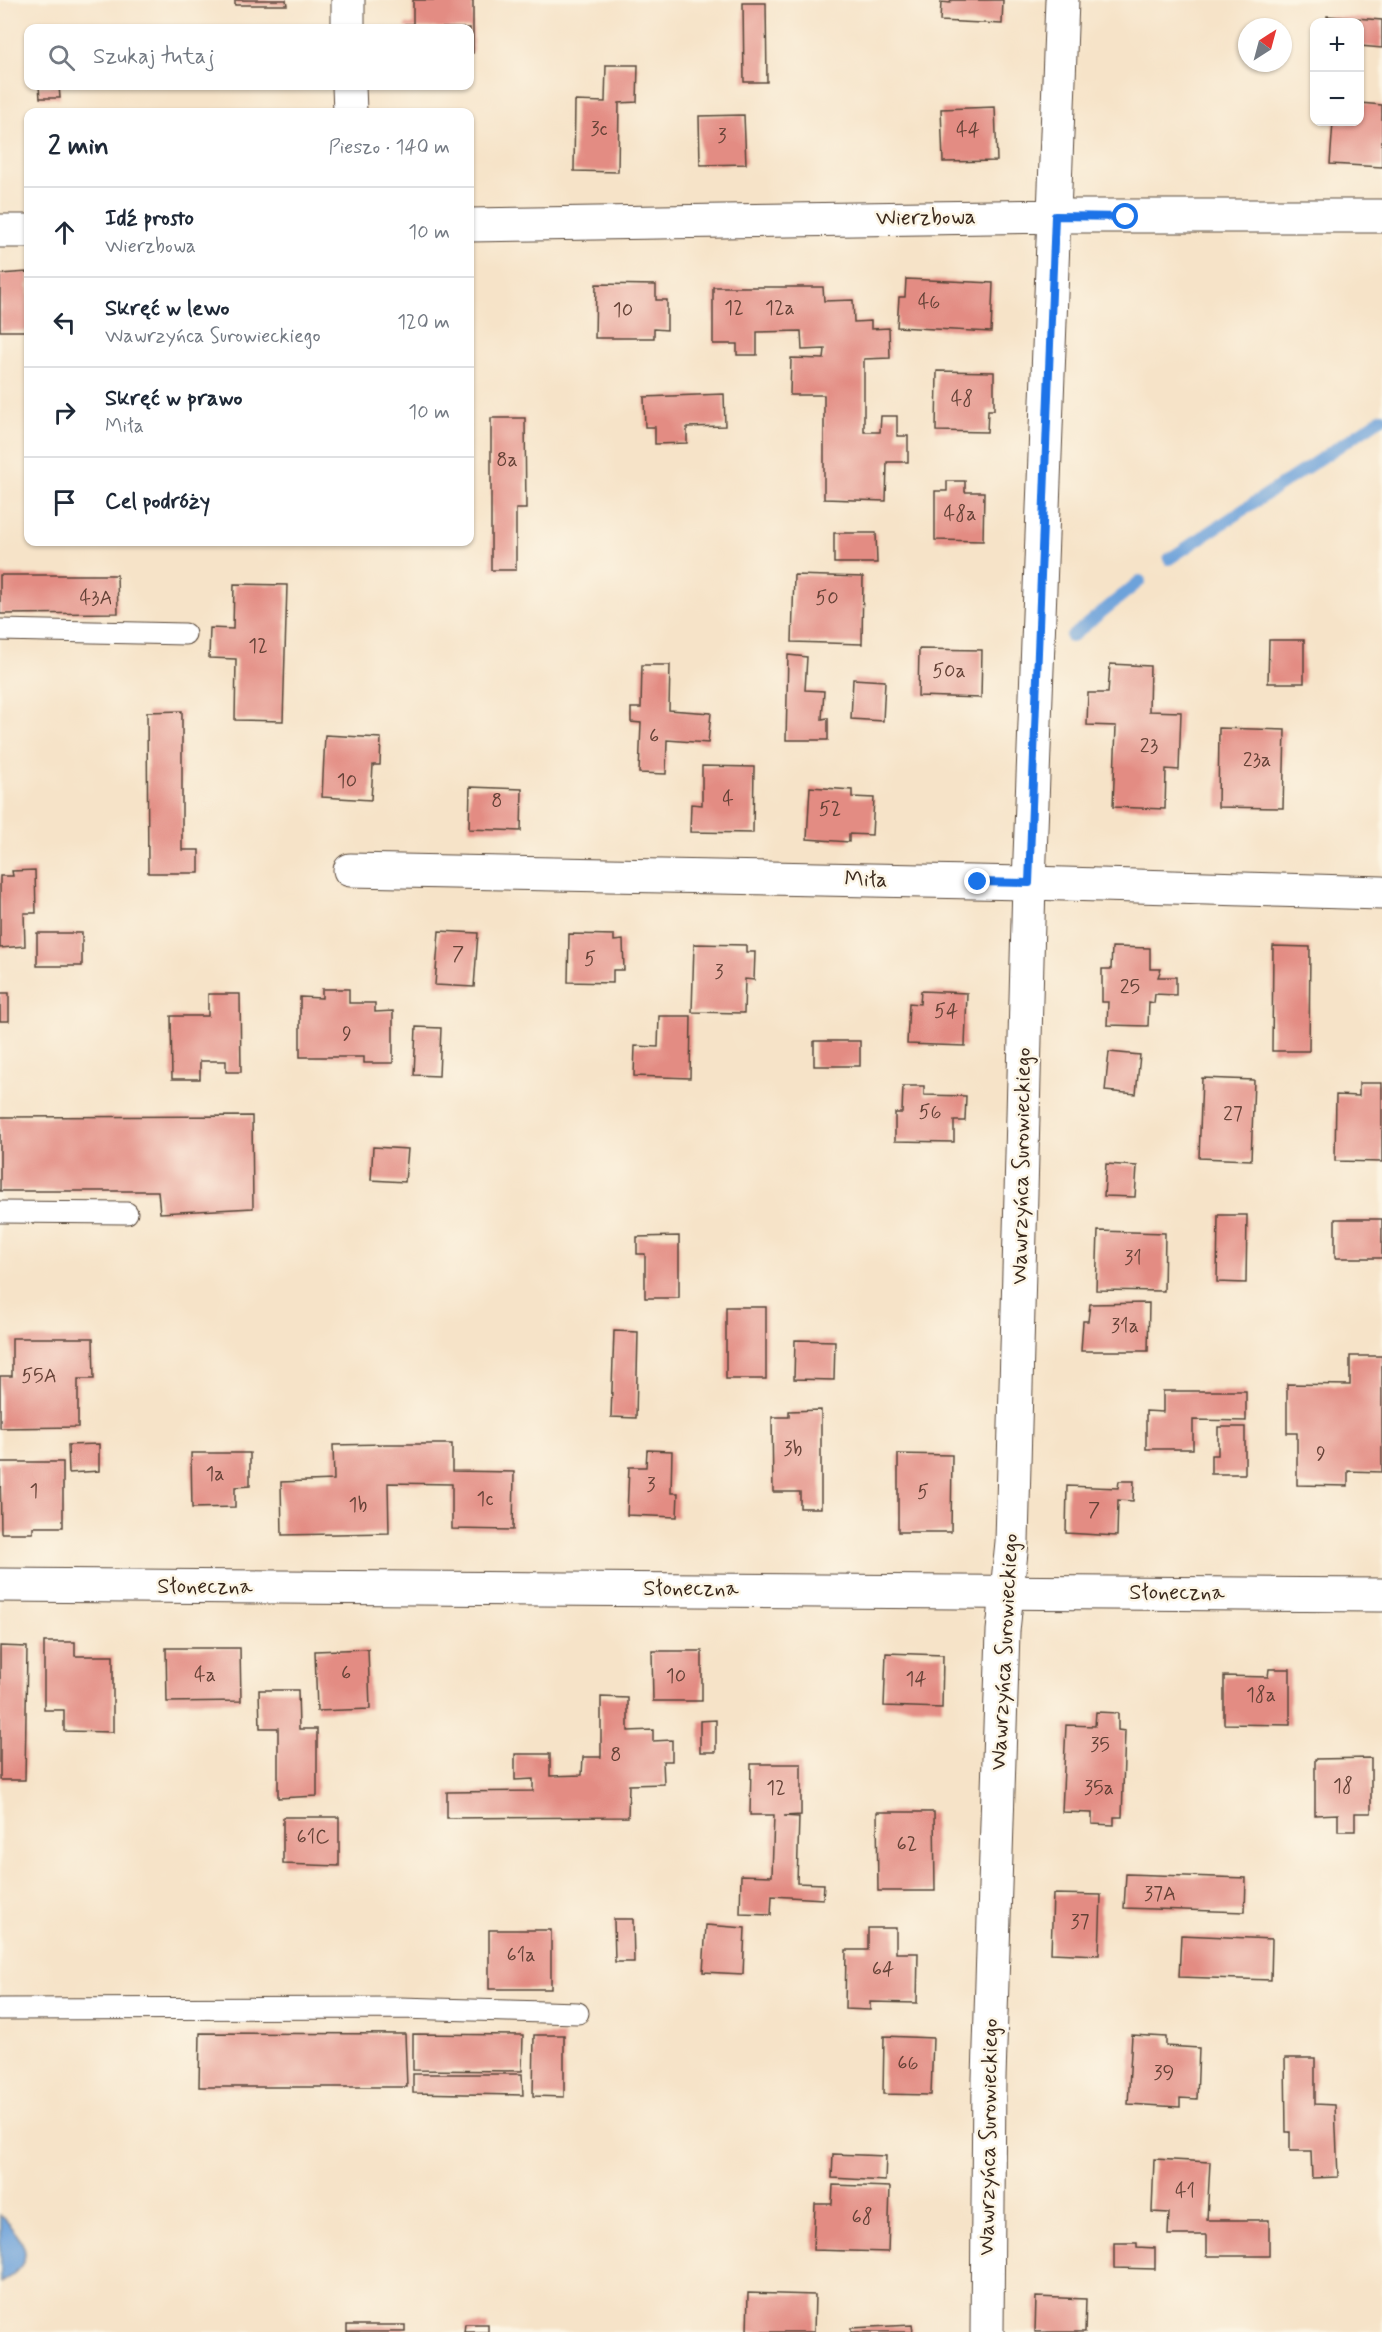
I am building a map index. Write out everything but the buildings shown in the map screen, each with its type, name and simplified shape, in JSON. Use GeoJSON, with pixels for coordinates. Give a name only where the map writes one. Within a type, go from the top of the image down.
{"type":"FeatureCollection","features":[{"type":"Feature","properties":{"kind":"street"},"geometry":{"type":"LineString","coordinates":[[348,0],[348,24]]}},
{"type":"Feature","properties":{"kind":"street","name":"Wawrzyńca Surowieckiego"},"geometry":{"type":"LineString","coordinates":[[987,2332],[988,2078],[1003,1643],[1012,1542],[1029,883],[1062,0]]}},
{"type":"Feature","properties":{"kind":"street"},"geometry":{"type":"LineString","coordinates":[[349,90],[350,108]]}},
{"type":"Feature","properties":{"kind":"street","name":"Wierzbowa"},"geometry":{"type":"LineString","coordinates":[[474,225],[1055,216],[1382,216]]}},
{"type":"Feature","properties":{"kind":"street"},"geometry":{"type":"LineString","coordinates":[[0,231],[24,231]]}},
{"type":"Feature","properties":{"kind":"street","name":"Miła"},"geometry":{"type":"LineString","coordinates":[[350,870],[1029,883],[1382,893]]}},
{"type":"Feature","properties":{"kind":"street","name":"Słoneczna"},"geometry":{"type":"LineString","coordinates":[[0,1586],[1382,1595]]}},
{"type":"Feature","properties":{"kind":"lane"},"geometry":{"type":"LineString","coordinates":[[0,630],[185,634]]}},
{"type":"Feature","properties":{"kind":"lane"},"geometry":{"type":"LineString","coordinates":[[0,1212],[127,1213]]}},
{"type":"Feature","properties":{"kind":"lane"},"geometry":{"type":"LineString","coordinates":[[0,2009],[400,2008],[578,2013]]}},
{"type":"Feature","properties":{"kind":"water"},"geometry":{"type":"Polygon","coordinates":[[[0,2215],[17,2234],[25,2251],[21,2267],[0,2283],[0,2215]]]}},
{"type":"Feature","properties":{"kind":"waterway"},"geometry":{"type":"LineString","coordinates":[[1169,559],[1382,418]]}},
{"type":"Feature","properties":{"kind":"waterway"},"geometry":{"type":"LineString","coordinates":[[1071,637],[1140,581]]}},
{"type":"Feature","properties":{"kind":"route"},"geometry":{"type":"LineString","coordinates":[[978,882],[1029,883],[1055,216],[1126,217]]}}]}
